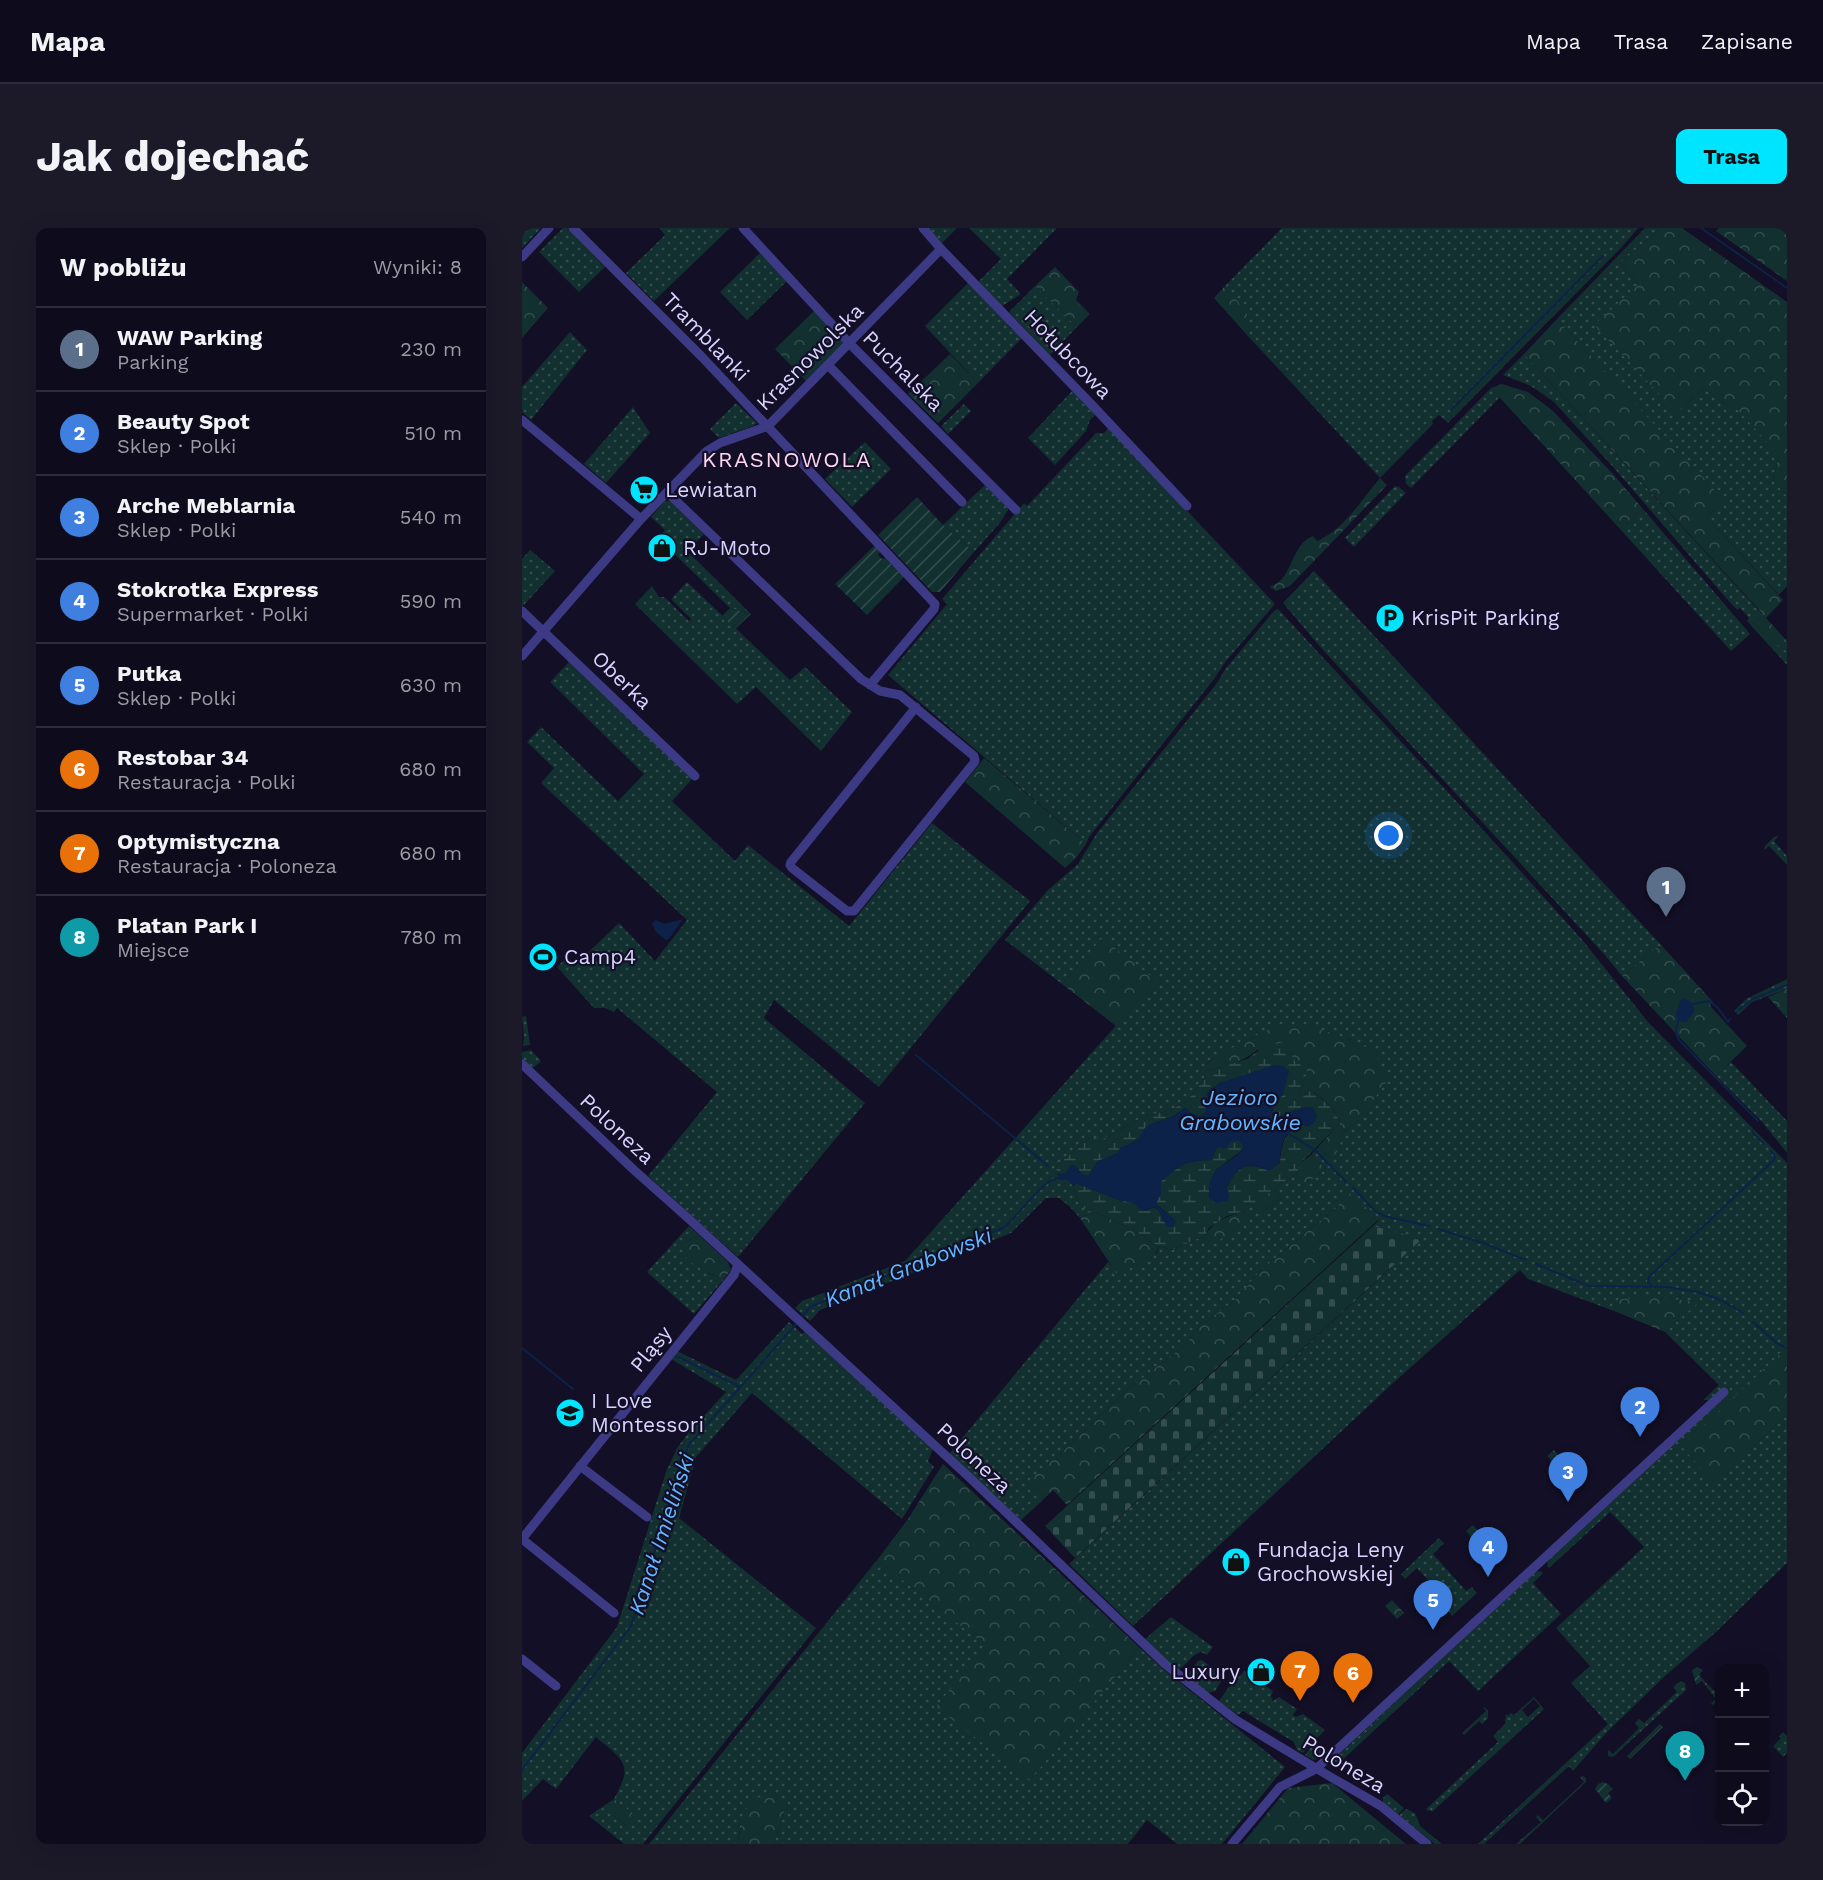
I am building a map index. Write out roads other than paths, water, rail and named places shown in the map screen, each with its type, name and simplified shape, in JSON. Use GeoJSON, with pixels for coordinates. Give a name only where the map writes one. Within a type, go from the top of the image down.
{"type":"FeatureCollection","features":[{"type":"Feature","properties":{"kind":"street"},"geometry":{"type":"LineString","coordinates":[[522,257],[549,228]]}},
{"type":"Feature","properties":{"kind":"street","name":"Tramblanki"},"geometry":{"type":"LineString","coordinates":[[573,228],[702,357],[935,604],[934,609],[870,685]]}},
{"type":"Feature","properties":{"kind":"street","name":"Puchalska"},"geometry":{"type":"LineString","coordinates":[[743,228],[850,343],[1016,510]]}},
{"type":"Feature","properties":{"kind":"street","name":"Hołubcowa"},"geometry":{"type":"LineString","coordinates":[[923,228],[1187,506]]}},
{"type":"Feature","properties":{"kind":"street","name":"Krasnowolska"},"geometry":{"type":"LineString","coordinates":[[522,656],[641,519],[713,447],[768,426],[941,249]]}},
{"type":"Feature","properties":{"kind":"street"},"geometry":{"type":"LineString","coordinates":[[828,365],[962,502]]}},
{"type":"Feature","properties":{"kind":"street"},"geometry":{"type":"LineString","coordinates":[[522,420],[641,519]]}},
{"type":"Feature","properties":{"kind":"street"},"geometry":{"type":"LineString","coordinates":[[667,492],[861,679],[880,691],[900,695],[916,707],[974,756],[975,761],[854,911],[847,911],[792,868],[791,862],[916,707]]}},
{"type":"Feature","properties":{"kind":"street","name":"Oberka"},"geometry":{"type":"LineString","coordinates":[[522,611],[695,776]]}},
{"type":"Feature","properties":{"kind":"street","name":"Poloneza"},"geometry":{"type":"LineString","coordinates":[[522,1065],[969,1477],[1165,1665],[1236,1720],[1381,1806],[1427,1844]]}},
{"type":"Feature","properties":{"kind":"street","name":"Pląsy"},"geometry":{"type":"LineString","coordinates":[[522,1539],[734,1275],[738,1264]]}},
{"type":"Feature","properties":{"kind":"street"},"geometry":{"type":"LineString","coordinates":[[1232,1844],[1280,1787],[1316,1769],[1724,1392]]}},
{"type":"Feature","properties":{"kind":"street"},"geometry":{"type":"LineString","coordinates":[[580,1466],[647,1517]]}},
{"type":"Feature","properties":{"kind":"street"},"geometry":{"type":"LineString","coordinates":[[522,1539],[614,1613]]}},
{"type":"Feature","properties":{"kind":"street"},"geometry":{"type":"LineString","coordinates":[[522,1659],[556,1686]]}},
{"type":"Feature","properties":{"kind":"water"},"geometry":{"type":"Polygon","coordinates":[[[683,919],[666,940],[656,932],[652,924],[656,920],[664,924],[683,919]]]}},
{"type":"Feature","properties":{"kind":"water"},"geometry":{"type":"Polygon","coordinates":[[[1684,998],[1693,1004],[1694,1012],[1686,1022],[1682,1022],[1677,1018],[1676,1013],[1680,1001],[1684,998]]]}},
{"type":"Feature","properties":{"kind":"water","name":"Jezioro Grabowskie"},"geometry":{"type":"Polygon","coordinates":[[[1274,1065],[1283,1066],[1289,1071],[1283,1094],[1273,1108],[1272,1117],[1313,1107],[1317,1117],[1313,1124],[1308,1126],[1301,1124],[1290,1131],[1282,1144],[1280,1162],[1269,1171],[1254,1166],[1238,1170],[1226,1188],[1229,1196],[1227,1202],[1216,1203],[1209,1198],[1210,1186],[1216,1171],[1238,1154],[1244,1146],[1240,1141],[1232,1141],[1225,1149],[1217,1147],[1211,1160],[1184,1164],[1161,1181],[1161,1195],[1157,1200],[1157,1205],[1174,1219],[1176,1222],[1172,1227],[1168,1227],[1155,1207],[1141,1211],[1134,1203],[1118,1200],[1076,1183],[1073,1186],[1068,1180],[1060,1180],[1058,1174],[1066,1173],[1070,1165],[1075,1165],[1083,1175],[1089,1175],[1098,1161],[1117,1154],[1120,1148],[1140,1138],[1145,1128],[1172,1117],[1185,1108],[1200,1117],[1206,1112],[1207,1093],[1220,1083],[1274,1065]]]}},
{"type":"Feature","properties":{"kind":"waterway"},"geometry":{"type":"LineString","coordinates":[[1701,228],[1787,288]]}},
{"type":"Feature","properties":{"kind":"waterway"},"geometry":{"type":"LineString","coordinates":[[1451,410],[1603,256]]}},
{"type":"Feature","properties":{"kind":"waterway"},"geometry":{"type":"LineString","coordinates":[[1736,1012],[1753,999],[1787,985]]}},
{"type":"Feature","properties":{"kind":"waterway"},"geometry":{"type":"LineString","coordinates":[[1693,1004],[1709,1001],[1718,1008],[1728,1022],[1730,1019]]}},
{"type":"Feature","properties":{"kind":"waterway"},"geometry":{"type":"LineString","coordinates":[[1679,1019],[1676,1030],[1679,1040],[1758,1121]]}},
{"type":"Feature","properties":{"kind":"waterway"},"geometry":{"type":"LineString","coordinates":[[916,1055],[1048,1166]]}},
{"type":"Feature","properties":{"kind":"waterway"},"geometry":{"type":"LineString","coordinates":[[1753,1131],[1764,1144]]}},
{"type":"Feature","properties":{"kind":"waterway","name":"Kanał Grabowski"},"geometry":{"type":"LineString","coordinates":[[1286,1132],[1315,1150],[1346,1182]]}},
{"type":"Feature","properties":{"kind":"waterway"},"geometry":{"type":"LineString","coordinates":[[1651,1285],[1648,1282],[1649,1277],[1774,1160],[1775,1156],[1771,1151]]}},
{"type":"Feature","properties":{"kind":"waterway","name":"Kanał Grabowski"},"geometry":{"type":"LineString","coordinates":[[801,1318],[810,1307],[1005,1227],[1042,1187],[1060,1177]]}},
{"type":"Feature","properties":{"kind":"waterway","name":"Kanał Grabowski"},"geometry":{"type":"LineString","coordinates":[[1353,1188],[1375,1211],[1384,1216],[1429,1226]]}},
{"type":"Feature","properties":{"kind":"waterway","name":"Kanał Grabowski"},"geometry":{"type":"LineString","coordinates":[[1438,1229],[1526,1260]]}},
{"type":"Feature","properties":{"kind":"waterway","name":"Kanał Grabowski"},"geometry":{"type":"LineString","coordinates":[[1536,1264],[1589,1286],[1667,1287],[1698,1292],[1721,1300],[1743,1313]]}},
{"type":"Feature","properties":{"kind":"waterway","name":"Kanał Grabowski"},"geometry":{"type":"LineString","coordinates":[[1753,1322],[1778,1344],[1787,1348]]}},
{"type":"Feature","properties":{"kind":"waterway","name":"Kanał Imieliński"},"geometry":{"type":"LineString","coordinates":[[522,1770],[631,1626],[688,1446],[797,1323]]}},
{"type":"Feature","properties":{"kind":"waterway","name":"Kanał Grabowski"},"geometry":{"type":"LineString","coordinates":[[522,1348],[573,1389]]}},
{"type":"Feature","properties":{"kind":"waterway","name":"Kanał Grabowski"},"geometry":{"type":"LineString","coordinates":[[676,1356],[740,1387]]}},
{"type":"Feature","properties":{"kind":"place","name":"Lewiatan"},"geometry":{"type":"Point","coordinates":[644,490]}},
{"type":"Feature","properties":{"kind":"place","name":"RJ-Moto"},"geometry":{"type":"Point","coordinates":[662,548]}},
{"type":"Feature","properties":{"kind":"place","name":"KrisPit Parking"},"geometry":{"type":"Point","coordinates":[1390,618]}},
{"type":"Feature","properties":{"kind":"place","name":"WAW Parking"},"geometry":{"type":"Point","coordinates":[1666,917]}},
{"type":"Feature","properties":{"kind":"place","name":"Camp4"},"geometry":{"type":"Point","coordinates":[543,957]}},
{"type":"Feature","properties":{"kind":"place","name":"I Love Montessori"},"geometry":{"type":"Point","coordinates":[570,1413]}},
{"type":"Feature","properties":{"kind":"place","name":"Beauty Spot"},"geometry":{"type":"Point","coordinates":[1640,1437]}},
{"type":"Feature","properties":{"kind":"place","name":"Arche Meblarnia"},"geometry":{"type":"Point","coordinates":[1568,1502]}},
{"type":"Feature","properties":{"kind":"place","name":"Fundacja Leny Grochowskiej"},"geometry":{"type":"Point","coordinates":[1236,1562]}},
{"type":"Feature","properties":{"kind":"place","name":"Stokrotka Express"},"geometry":{"type":"Point","coordinates":[1488,1577]}},
{"type":"Feature","properties":{"kind":"place","name":"Putka"},"geometry":{"type":"Point","coordinates":[1433,1630]}},
{"type":"Feature","properties":{"kind":"place","name":"Luxury"},"geometry":{"type":"Point","coordinates":[1261,1672]}},
{"type":"Feature","properties":{"kind":"place","name":"Optymistyczna"},"geometry":{"type":"Point","coordinates":[1300,1701]}},
{"type":"Feature","properties":{"kind":"place","name":"Restobar 34"},"geometry":{"type":"Point","coordinates":[1353,1703]}},
{"type":"Feature","properties":{"kind":"place","name":"Platan Park I"},"geometry":{"type":"Point","coordinates":[1685,1781]}},
{"type":"Feature","properties":{"kind":"district","name":"KRASNOWOLA"},"geometry":{"type":"Point","coordinates":[787,459]}}]}
